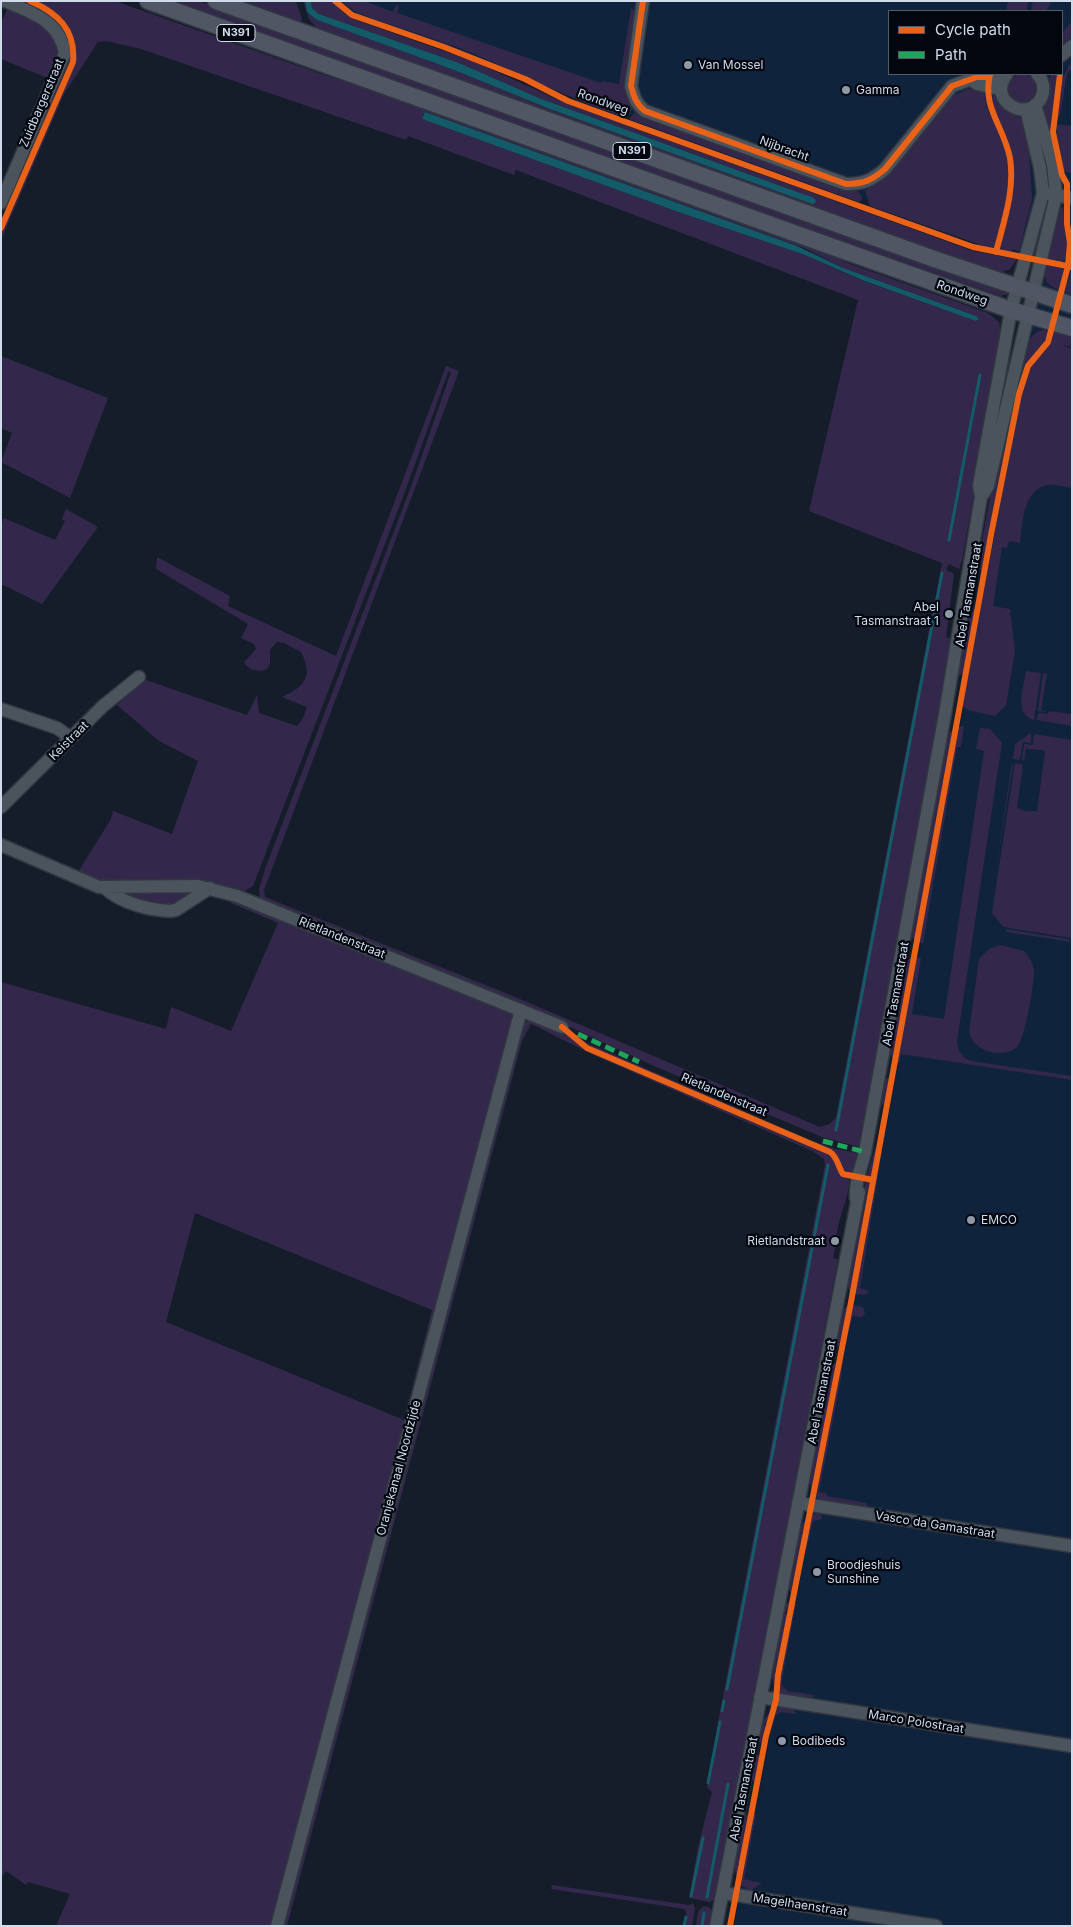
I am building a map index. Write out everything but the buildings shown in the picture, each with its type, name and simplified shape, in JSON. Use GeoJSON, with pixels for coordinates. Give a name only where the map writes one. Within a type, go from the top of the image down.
{"type":"FeatureCollection","features":[{"type":"Feature","properties":{"kind":"main road","name":"Rondweg"},"geometry":{"type":"LineString","coordinates":[[148,1],[1011,310],[1072,328]]}},
{"type":"Feature","properties":{"kind":"main road","name":"Rondweg"},"geometry":{"type":"LineString","coordinates":[[216,1],[1017,288],[1072,304]]}},
{"type":"Feature","properties":{"kind":"street","name":"Zuidbargerstraat"},"geometry":{"type":"LineString","coordinates":[[1,203],[65,53],[63,41],[48,21],[5,1]]}},
{"type":"Feature","properties":{"kind":"street","name":"Nijbracht"},"geometry":{"type":"LineString","coordinates":[[643,1],[631,86],[634,98],[639,106],[645,111],[846,184],[858,184],[872,180],[884,169],[943,94],[952,86],[977,77],[1004,80]]}},
{"type":"Feature","properties":{"kind":"street"},"geometry":{"type":"LineString","coordinates":[[1004,80],[1011,106],[1031,107],[1040,100],[1043,87],[1039,75]]}},
{"type":"Feature","properties":{"kind":"street","name":"Abel Tasmanstraat"},"geometry":{"type":"LineString","coordinates":[[981,497],[988,486],[1056,195],[1053,164],[1031,107]]}},
{"type":"Feature","properties":{"kind":"street","name":"Abel Tasmanstraat"},"geometry":{"type":"LineString","coordinates":[[716,1926],[856,1199],[855,1187],[859,1166],[864,1158],[943,724],[981,497],[979,485],[1011,310],[1043,193],[1031,107]]}},
{"type":"Feature","properties":{"kind":"street"},"geometry":{"type":"LineString","coordinates":[[1043,193],[1072,198]]}},
{"type":"Feature","properties":{"kind":"street","name":"Keistraat"},"geometry":{"type":"LineString","coordinates":[[1,807],[103,706],[139,677]]}},
{"type":"Feature","properties":{"kind":"street"},"geometry":{"type":"LineString","coordinates":[[1,709],[57,728],[71,738]]}},
{"type":"Feature","properties":{"kind":"street","name":"Rietlandenstraat"},"geometry":{"type":"LineString","coordinates":[[1,845],[105,888],[111,894],[130,902],[170,911],[176,910],[210,888]]}},
{"type":"Feature","properties":{"kind":"street","name":"Rietlandenstraat"},"geometry":{"type":"LineString","coordinates":[[105,888],[179,885],[210,888],[238,896],[562,1027]]}},
{"type":"Feature","properties":{"kind":"street","name":"Oranjekanaal Noordzijde"},"geometry":{"type":"LineString","coordinates":[[278,1926],[521,1010]]}},
{"type":"Feature","properties":{"kind":"street","name":"Vasco da Gamastraat"},"geometry":{"type":"LineString","coordinates":[[798,1503],[1072,1546]]}},
{"type":"Feature","properties":{"kind":"street","name":"Marco Polostraat"},"geometry":{"type":"LineString","coordinates":[[760,1697],[1072,1746]]}},
{"type":"Feature","properties":{"kind":"street","name":"Magelhaenstraat"},"geometry":{"type":"LineString","coordinates":[[723,1893],[936,1926]]}},
{"type":"Feature","properties":{"kind":"shaded area"},"geometry":{"type":"Polygon","coordinates":[[[17,1],[35,5],[53,15],[63,24],[71,43],[68,64],[34,146],[31,146],[67,38],[54,20],[17,1]]]}},
{"type":"Feature","properties":{"kind":"shaded area"},"geometry":{"type":"Polygon","coordinates":[[[36,1],[115,1],[324,75],[404,99],[807,244],[850,264],[988,313],[999,322],[1002,341],[962,560],[959,569],[949,564],[946,570],[954,574],[946,637],[953,639],[859,1147],[822,1137],[654,1066],[553,1019],[260,899],[259,889],[265,869],[412,484],[451,372],[448,372],[406,489],[253,886],[241,893],[242,890],[193,879],[106,882],[78,872],[111,819],[113,811],[172,834],[198,761],[159,741],[117,705],[143,679],[247,715],[257,695],[259,713],[297,726],[303,718],[307,707],[282,697],[296,689],[305,680],[307,668],[301,652],[284,643],[277,642],[270,650],[270,664],[267,669],[257,671],[251,669],[244,662],[256,649],[254,644],[241,638],[248,624],[156,569],[157,557],[230,596],[228,606],[336,656],[446,366],[459,371],[264,890],[265,897],[513,996],[820,1127],[830,1124],[836,1117],[942,563],[809,511],[858,300],[516,170],[514,175],[408,136],[406,140],[141,49],[106,41],[98,42],[64,94],[1,240],[1,231],[75,61],[74,41],[67,24],[46,6],[36,1]],[[425,112],[422,119],[684,214],[805,255],[861,280],[978,321],[976,316],[843,268],[806,249],[425,112]]]}},
{"type":"Feature","properties":{"kind":"shaded area"},"geometry":{"type":"Polygon","coordinates":[[[165,1],[199,1],[1006,291],[1008,294],[1001,296],[858,246],[816,235],[165,1]]]}},
{"type":"Feature","properties":{"kind":"shaded area"},"geometry":{"type":"Polygon","coordinates":[[[237,1],[296,1],[302,19],[300,26],[237,1]]]}},
{"type":"Feature","properties":{"kind":"shaded area"},"geometry":{"type":"Polygon","coordinates":[[[303,1],[305,1],[307,12],[317,20],[454,70],[550,109],[812,204],[803,194],[539,98],[459,63],[319,14],[312,8],[311,1],[331,1],[344,13],[359,21],[475,62],[565,103],[973,251],[1017,259],[1010,269],[997,274],[318,29],[309,19],[303,1]]]}},
{"type":"Feature","properties":{"kind":"shaded area"},"geometry":{"type":"Polygon","coordinates":[[[305,1],[311,1],[312,8],[319,14],[459,63],[539,98],[814,198],[816,202],[812,204],[550,109],[454,70],[317,20],[307,12],[305,1]]]}},
{"type":"Feature","properties":{"kind":"shaded area"},"geometry":{"type":"Polygon","coordinates":[[[320,1],[1072,1],[1072,1926],[734,1926],[917,968],[1044,263],[837,190],[320,1]]]}},
{"type":"Feature","properties":{"kind":"shaded area"},"geometry":{"type":"Polygon","coordinates":[[[341,1],[364,1],[393,12],[396,5],[399,6],[397,13],[601,83],[602,81],[619,84],[631,8],[636,13],[626,85],[633,104],[632,110],[620,116],[601,109],[472,53],[356,12],[341,1]]]}},
{"type":"Feature","properties":{"kind":"shaded area"},"geometry":{"type":"Polygon","coordinates":[[[1008,1],[1028,1],[1027,10],[1006,10],[1008,1]]]}},
{"type":"Feature","properties":{"kind":"shaded area"},"geometry":{"type":"Polygon","coordinates":[[[1033,1],[1052,1],[1047,10],[1031,10],[1033,1]]]}},
{"type":"Feature","properties":{"kind":"shaded area"},"geometry":{"type":"Polygon","coordinates":[[[8,8],[49,28],[59,50],[49,77],[1,59],[1,23],[8,8]]]}},
{"type":"Feature","properties":{"kind":"shaded area"},"geometry":{"type":"Polygon","coordinates":[[[1072,21],[1072,36],[1063,44],[1063,32],[1072,21]]]}},
{"type":"Feature","properties":{"kind":"shaded area"},"geometry":{"type":"Polygon","coordinates":[[[1072,61],[1072,69],[1067,73],[1060,115],[1057,121],[1060,87],[1072,61]]]}},
{"type":"Feature","properties":{"kind":"shaded area"},"geometry":{"type":"Polygon","coordinates":[[[1017,75],[1027,75],[1035,83],[1035,93],[1027,101],[1017,101],[1009,93],[1009,83],[1017,75]]]}},
{"type":"Feature","properties":{"kind":"shaded area"},"geometry":{"type":"Polygon","coordinates":[[[1051,75],[1058,75],[1052,129],[1053,151],[1042,108],[1051,75]]]}},
{"type":"Feature","properties":{"kind":"shaded area"},"geometry":{"type":"Polygon","coordinates":[[[968,89],[985,91],[989,113],[1003,141],[1007,160],[1008,185],[1004,209],[996,246],[992,249],[870,206],[865,191],[887,174],[950,97],[968,89]]]}},
{"type":"Feature","properties":{"kind":"shaded area"},"geometry":{"type":"Polygon","coordinates":[[[990,92],[1022,120],[1029,151],[1032,199],[1019,251],[1013,249],[1011,254],[1000,250],[1013,179],[1011,154],[992,106],[990,92]]]}},
{"type":"Feature","properties":{"kind":"shaded area"},"geometry":{"type":"Polygon","coordinates":[[[425,112],[797,246],[843,268],[976,316],[979,319],[976,321],[862,280],[805,255],[684,214],[422,119],[425,112]]]}},
{"type":"Feature","properties":{"kind":"shaded area"},"geometry":{"type":"Polygon","coordinates":[[[636,112],[845,189],[856,191],[860,194],[862,200],[859,202],[629,119],[636,112]]]}},
{"type":"Feature","properties":{"kind":"shaded area"},"geometry":{"type":"Polygon","coordinates":[[[1057,124],[1072,126],[1072,173],[1063,171],[1057,124]]]}},
{"type":"Feature","properties":{"kind":"shaded area"},"geometry":{"type":"Polygon","coordinates":[[[1058,169],[1064,181],[1063,184],[1061,183],[1058,169]]]}},
{"type":"Feature","properties":{"kind":"shaded area"},"geometry":{"type":"Polygon","coordinates":[[[1047,207],[1038,259],[1032,258],[1047,207]]]}},
{"type":"Feature","properties":{"kind":"shaded area"},"geometry":{"type":"Polygon","coordinates":[[[1063,207],[1068,243],[1065,260],[1060,263],[1043,260],[1056,212],[1063,207]]]}},
{"type":"Feature","properties":{"kind":"shaded area"},"geometry":{"type":"Polygon","coordinates":[[[1043,264],[1064,269],[1060,290],[1046,281],[1043,273],[1043,264]]]}},
{"type":"Feature","properties":{"kind":"shaded area"},"geometry":{"type":"Polygon","coordinates":[[[1072,270],[1072,294],[1064,292],[1072,270]]]}},
{"type":"Feature","properties":{"kind":"shaded area"},"geometry":{"type":"Polygon","coordinates":[[[1050,329],[1019,383],[982,570],[977,569],[990,497],[1004,447],[1015,389],[1028,341],[1038,331],[1050,329]]]}},
{"type":"Feature","properties":{"kind":"shaded area"},"geometry":{"type":"Polygon","coordinates":[[[1054,329],[1072,334],[1072,347],[1061,344],[1072,349],[1072,488],[1048,485],[1033,493],[1025,508],[1020,543],[1009,541],[1007,548],[1002,547],[993,606],[1010,609],[1015,651],[1006,705],[995,716],[968,710],[962,706],[1023,385],[1029,370],[1047,344],[1054,329]]]}},
{"type":"Feature","properties":{"kind":"shaded area"},"geometry":{"type":"Polygon","coordinates":[[[1,356],[108,398],[70,498],[1,462],[12,433],[1,428],[1,356]]]}},
{"type":"Feature","properties":{"kind":"shaded area"},"geometry":{"type":"Polygon","coordinates":[[[66,509],[98,527],[42,604],[1,584],[1,525],[4,518],[55,540],[65,521],[62,519],[66,509]]]}},
{"type":"Feature","properties":{"kind":"shaded area"},"geometry":{"type":"Polygon","coordinates":[[[975,606],[964,673],[958,676],[967,623],[975,606]]]}},
{"type":"Feature","properties":{"kind":"shaded area"},"geometry":{"type":"Polygon","coordinates":[[[1026,671],[1041,673],[1034,720],[1028,717],[1022,706],[1021,699],[1026,671]]]}},
{"type":"Feature","properties":{"kind":"shaded area"},"geometry":{"type":"Polygon","coordinates":[[[1043,673],[1047,674],[1041,710],[1047,712],[1038,711],[1043,673]]]}},
{"type":"Feature","properties":{"kind":"shaded area"},"geometry":{"type":"Polygon","coordinates":[[[1049,711],[1072,714],[1072,726],[1037,720],[1038,713],[1048,714],[1049,711]]]}},
{"type":"Feature","properties":{"kind":"shaded area"},"geometry":{"type":"Polygon","coordinates":[[[964,726],[961,747],[957,747],[923,943],[919,943],[958,727],[964,726]]]}},
{"type":"Feature","properties":{"kind":"shaded area"},"geometry":{"type":"Polygon","coordinates":[[[980,728],[990,729],[1002,743],[957,1041],[958,1048],[962,1056],[971,1061],[1072,1076],[1072,1080],[901,1054],[899,1063],[897,1063],[916,957],[921,958],[912,1014],[944,1019],[984,751],[976,749],[980,728]]]}},
{"type":"Feature","properties":{"kind":"shaded area"},"geometry":{"type":"Polygon","coordinates":[[[953,730],[915,941],[910,934],[947,734],[953,730]]]}},
{"type":"Feature","properties":{"kind":"shaded area"},"geometry":{"type":"Polygon","coordinates":[[[1031,733],[1031,743],[1023,742],[1020,760],[1013,759],[1015,744],[1031,733]]]}},
{"type":"Feature","properties":{"kind":"shaded area"},"geometry":{"type":"Polygon","coordinates":[[[1034,734],[1072,740],[1072,938],[1003,927],[992,913],[1015,763],[1023,765],[1017,808],[1025,811],[1037,811],[1045,752],[1044,750],[1026,749],[1024,761],[1022,760],[1024,744],[1033,745],[1034,734]]]}},
{"type":"Feature","properties":{"kind":"shaded area"},"geometry":{"type":"Polygon","coordinates":[[[1012,763],[1013,765],[994,884],[1012,763]]]}},
{"type":"Feature","properties":{"kind":"shaded area"},"geometry":{"type":"Polygon","coordinates":[[[204,890],[169,906],[150,905],[114,892],[204,890]]]}},
{"type":"Feature","properties":{"kind":"shaded area"},"geometry":{"type":"Polygon","coordinates":[[[236,899],[511,1010],[513,1014],[275,1926],[56,1926],[70,1894],[28,1882],[26,1885],[6,1871],[1,1878],[1,982],[166,1029],[171,1007],[231,1031],[278,923],[231,903],[236,899]],[[195,1213],[166,1322],[404,1420],[432,1310],[195,1213]]]}},
{"type":"Feature","properties":{"kind":"shaded area"},"geometry":{"type":"Polygon","coordinates":[[[1005,929],[1067,939],[1072,942],[1007,932],[1005,929]]]}},
{"type":"Feature","properties":{"kind":"shaded area"},"geometry":{"type":"Polygon","coordinates":[[[1001,945],[1024,951],[1033,966],[1034,972],[1028,1011],[1020,1042],[1014,1049],[994,1053],[978,1046],[971,1039],[969,1032],[979,959],[989,949],[1001,945]]]}},
{"type":"Feature","properties":{"kind":"shaded area"},"geometry":{"type":"Polygon","coordinates":[[[912,957],[893,1059],[889,1053],[905,962],[912,957]]]}},
{"type":"Feature","properties":{"kind":"shaded area"},"geometry":{"type":"Polygon","coordinates":[[[528,1020],[560,1030],[589,1050],[828,1152],[832,1156],[838,1172],[849,1176],[848,1193],[839,1224],[833,1258],[838,1259],[716,1899],[710,1902],[689,1898],[698,1847],[712,1792],[707,1787],[719,1717],[825,1165],[824,1159],[812,1151],[598,1057],[531,1024],[522,1041],[287,1926],[280,1926],[522,1024],[528,1020]]]}},
{"type":"Feature","properties":{"kind":"shaded area"},"geometry":{"type":"Polygon","coordinates":[[[576,1038],[812,1141],[836,1149],[857,1153],[853,1174],[843,1169],[837,1155],[831,1151],[620,1061],[576,1038]]]}},
{"type":"Feature","properties":{"kind":"shaded area"},"geometry":{"type":"Polygon","coordinates":[[[890,1077],[885,1105],[879,1104],[883,1081],[890,1077]]]}},
{"type":"Feature","properties":{"kind":"shaded area"},"geometry":{"type":"Polygon","coordinates":[[[892,1089],[860,1288],[869,1291],[865,1295],[854,1294],[892,1089]]]}},
{"type":"Feature","properties":{"kind":"shaded area"},"geometry":{"type":"Polygon","coordinates":[[[876,1144],[872,1176],[870,1177],[867,1176],[876,1144]]]}},
{"type":"Feature","properties":{"kind":"shaded area"},"geometry":{"type":"Polygon","coordinates":[[[866,1180],[871,1182],[850,1291],[845,1283],[866,1180]]]}},
{"type":"Feature","properties":{"kind":"shaded area"},"geometry":{"type":"Polygon","coordinates":[[[852,1305],[863,1307],[865,1313],[861,1317],[853,1316],[845,1343],[852,1305]]]}},
{"type":"Feature","properties":{"kind":"shaded area"},"geometry":{"type":"Polygon","coordinates":[[[848,1306],[839,1348],[834,1340],[839,1311],[848,1306]]]}},
{"type":"Feature","properties":{"kind":"shaded area"},"geometry":{"type":"Polygon","coordinates":[[[842,1361],[841,1378],[819,1492],[827,1494],[827,1496],[867,1503],[867,1507],[863,1508],[823,1501],[816,1497],[842,1361]]]}},
{"type":"Feature","properties":{"kind":"shaded area"},"geometry":{"type":"Polygon","coordinates":[[[837,1362],[829,1394],[831,1395],[815,1477],[812,1480],[814,1481],[812,1492],[809,1477],[829,1367],[837,1362]]]}},
{"type":"Feature","properties":{"kind":"shaded area"},"geometry":{"type":"Polygon","coordinates":[[[820,1512],[822,1519],[813,1521],[806,1550],[804,1549],[812,1515],[820,1512]]]}},
{"type":"Feature","properties":{"kind":"shaded area"},"geometry":{"type":"Polygon","coordinates":[[[807,1518],[803,1532],[801,1532],[803,1535],[791,1593],[787,1586],[800,1527],[807,1518]]]}},
{"type":"Feature","properties":{"kind":"shaded area"},"geometry":{"type":"Polygon","coordinates":[[[790,1602],[785,1614],[787,1615],[777,1670],[774,1672],[776,1673],[774,1686],[771,1672],[783,1606],[790,1602]]]}},
{"type":"Feature","properties":{"kind":"shaded area"},"geometry":{"type":"Polygon","coordinates":[[[794,1603],[796,1603],[781,1685],[788,1691],[815,1695],[809,1701],[785,1695],[778,1691],[794,1603]]]}},
{"type":"Feature","properties":{"kind":"shaded area"},"geometry":{"type":"Polygon","coordinates":[[[783,1707],[793,1708],[796,1714],[781,1712],[773,1717],[775,1709],[783,1707]]]}},
{"type":"Feature","properties":{"kind":"shaded area"},"geometry":{"type":"Polygon","coordinates":[[[770,1712],[766,1724],[764,1723],[766,1727],[762,1745],[757,1738],[761,1723],[770,1712]]]}},
{"type":"Feature","properties":{"kind":"shaded area"},"geometry":{"type":"Polygon","coordinates":[[[760,1754],[758,1769],[755,1771],[757,1772],[755,1784],[750,1777],[753,1759],[760,1754]]]}},
{"type":"Feature","properties":{"kind":"shaded area"},"geometry":{"type":"Polygon","coordinates":[[[749,1813],[740,1862],[737,1865],[739,1865],[737,1881],[734,1865],[742,1817],[749,1813]]]}},
{"type":"Feature","properties":{"kind":"shaded area"},"geometry":{"type":"Polygon","coordinates":[[[754,1813],[756,1814],[744,1879],[762,1883],[750,1891],[741,1885],[754,1813]]]}},
{"type":"Feature","properties":{"kind":"shaded area"},"geometry":{"type":"Polygon","coordinates":[[[552,1885],[689,1905],[693,1903],[695,1908],[692,1926],[686,1926],[687,1917],[685,1909],[551,1889],[552,1885]]]}},
{"type":"Feature","properties":{"kind":"shaded area"},"geometry":{"type":"Polygon","coordinates":[[[703,1906],[709,1907],[713,1912],[710,1926],[696,1926],[698,1912],[703,1906]]]}},
{"type":"Feature","properties":{"kind":"waterway"},"geometry":{"type":"LineString","coordinates":[[949,540],[980,375]]}},
{"type":"Feature","properties":{"kind":"waterway"},"geometry":{"type":"LineString","coordinates":[[836,1130],[942,573]]}},
{"type":"Feature","properties":{"kind":"waterway"},"geometry":{"type":"LineString","coordinates":[[727,1689],[828,1165]]}},
{"type":"Feature","properties":{"kind":"waterway"},"geometry":{"type":"LineString","coordinates":[[722,1711],[724,1701]]}},
{"type":"Feature","properties":{"kind":"waterway"},"geometry":{"type":"LineString","coordinates":[[708,1783],[720,1722]]}},
{"type":"Feature","properties":{"kind":"waterway"},"geometry":{"type":"LineString","coordinates":[[707,1897],[728,1784]]}},
{"type":"Feature","properties":{"kind":"waterway"},"geometry":{"type":"LineString","coordinates":[[691,1896],[703,1838]]}},
{"type":"Feature","properties":{"kind":"waterway"},"geometry":{"type":"LineString","coordinates":[[702,1926],[704,1913]]}},
{"type":"Feature","properties":{"kind":"waterway"},"geometry":{"type":"LineString","coordinates":[[684,1926],[686,1917]]}},
{"type":"Feature","properties":{"kind":"marked path"},"geometry":{"type":"LineString","coordinates":[[578,1034],[639,1062]]}},
{"type":"Feature","properties":{"kind":"marked path"},"geometry":{"type":"LineString","coordinates":[[823,1141],[865,1152]]}},
{"type":"Feature","properties":{"kind":"cycle path"},"geometry":{"type":"LineString","coordinates":[[1,228],[73,62],[71,41],[63,24],[49,11],[30,1]]}},
{"type":"Feature","properties":{"kind":"cycle path"},"geometry":{"type":"LineString","coordinates":[[335,1],[352,15],[444,47],[525,79],[568,101],[626,122],[973,247],[1072,267]]}},
{"type":"Feature","properties":{"kind":"cycle path"},"geometry":{"type":"LineString","coordinates":[[643,1],[631,86],[639,106],[645,111],[846,184],[867,181],[885,169],[952,86],[977,77],[989,77]]}},
{"type":"Feature","properties":{"kind":"cycle path"},"geometry":{"type":"LineString","coordinates":[[990,75],[988,86],[991,107],[1007,146],[1011,170],[1008,205],[996,252]]}},
{"type":"Feature","properties":{"kind":"cycle path"},"geometry":{"type":"LineString","coordinates":[[730,1926],[766,1736],[776,1700],[778,1675],[851,1302],[991,535],[1019,394],[1028,366],[1048,342],[1068,266],[1070,243],[1067,224],[1067,184],[1062,175],[1053,132],[1060,75]]}},
{"type":"Feature","properties":{"kind":"cycle path"},"geometry":{"type":"LineString","coordinates":[[562,1027],[587,1048],[830,1152],[843,1174],[873,1180]]}},
{"type":"Feature","properties":{"kind":"place","name":"Van Mossel"},"geometry":{"type":"Point","coordinates":[688,65]}},
{"type":"Feature","properties":{"kind":"place","name":"Gamma"},"geometry":{"type":"Point","coordinates":[846,90]}},
{"type":"Feature","properties":{"kind":"place","name":"Abel Tasmanstraat 1"},"geometry":{"type":"Point","coordinates":[949,614]}},
{"type":"Feature","properties":{"kind":"place","name":"EMCO"},"geometry":{"type":"Point","coordinates":[971,1220]}},
{"type":"Feature","properties":{"kind":"place","name":"Rietlandstraat"},"geometry":{"type":"Point","coordinates":[835,1241]}},
{"type":"Feature","properties":{"kind":"place","name":"Broodjeshuis Sunshine"},"geometry":{"type":"Point","coordinates":[817,1572]}},
{"type":"Feature","properties":{"kind":"place","name":"Bodibeds"},"geometry":{"type":"Point","coordinates":[782,1741]}}]}
